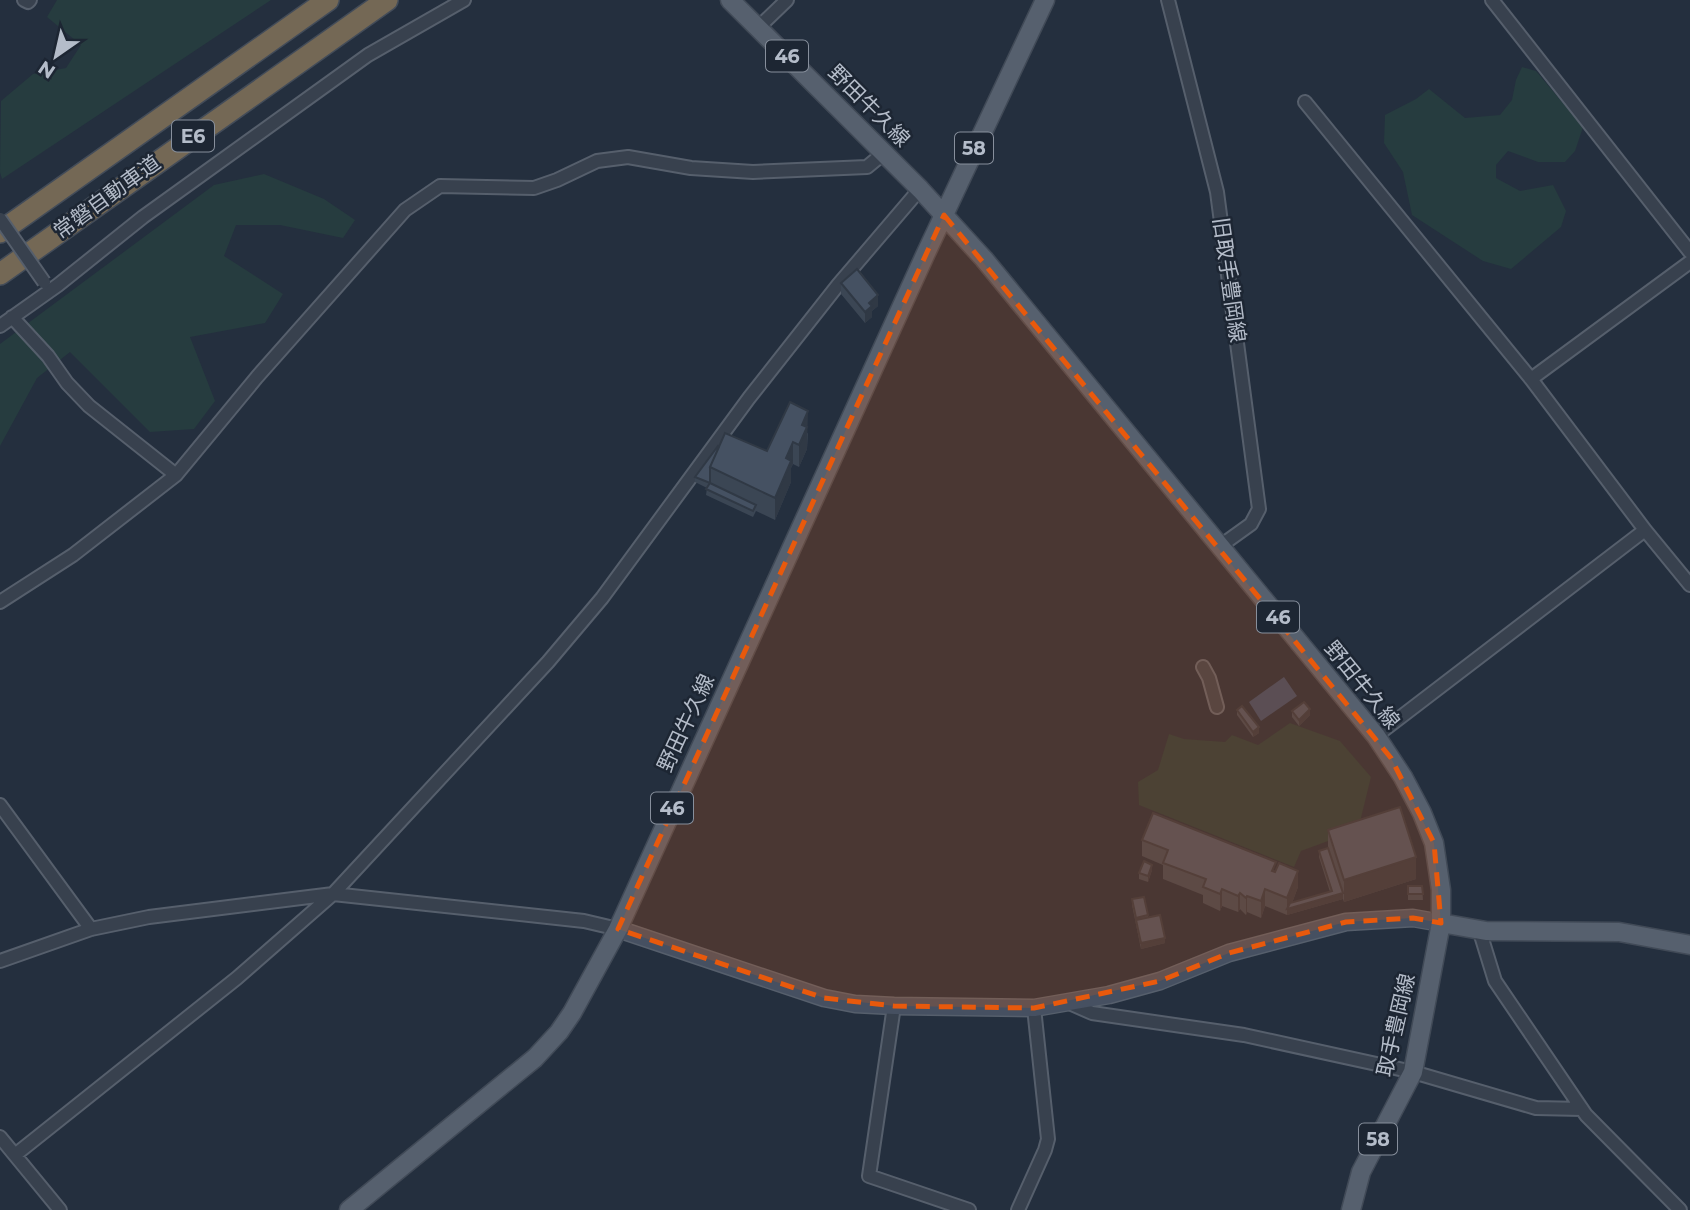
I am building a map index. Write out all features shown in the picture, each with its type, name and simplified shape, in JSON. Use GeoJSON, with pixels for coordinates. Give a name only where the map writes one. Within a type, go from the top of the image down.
{"type":"FeatureCollection","features":[{"type":"Feature","properties":{"kind":"highway","name":"常磐自動車道"},"geometry":{"type":"LineString","coordinates":[[0,232],[328,0]]}},
{"type":"Feature","properties":{"kind":"highway","name":"常磐自動車道"},"geometry":{"type":"LineString","coordinates":[[0,274],[387,0]]}},
{"type":"Feature","properties":{"kind":"main road","name":"野田牛久線"},"geometry":{"type":"LineString","coordinates":[[730,0],[944,215],[1376,736],[1403,777],[1434,843],[1441,890],[1440,923]]}},
{"type":"Feature","properties":{"kind":"main road","name":"58"},"geometry":{"type":"LineString","coordinates":[[944,215],[1047,3]]}},
{"type":"Feature","properties":{"kind":"main road","name":"野田牛久線"},"geometry":{"type":"LineString","coordinates":[[349,1210],[535,1058],[572,1013],[618,929],[944,215]]}},
{"type":"Feature","properties":{"kind":"main road"},"geometry":{"type":"LineString","coordinates":[[1440,923],[1479,929],[1619,932],[1690,945]]}},
{"type":"Feature","properties":{"kind":"main road","name":"取手豊岡線"},"geometry":{"type":"LineString","coordinates":[[1351,1210],[1361,1172],[1413,1072],[1440,923]]}},
{"type":"Feature","properties":{"kind":"street"},"geometry":{"type":"LineString","coordinates":[[24,0],[30,0]]}},
{"type":"Feature","properties":{"kind":"street"},"geometry":{"type":"LineString","coordinates":[[0,326],[47,287],[368,55],[464,0]]}},
{"type":"Feature","properties":{"kind":"street"},"geometry":{"type":"LineString","coordinates":[[758,28],[787,0]]}},
{"type":"Feature","properties":{"kind":"street","name":"旧取手豊岡線"},"geometry":{"type":"LineString","coordinates":[[1168,0],[1217,192],[1259,509],[1251,524],[1219,547]]}},
{"type":"Feature","properties":{"kind":"street"},"geometry":{"type":"LineString","coordinates":[[1492,0],[1690,252]]}},
{"type":"Feature","properties":{"kind":"street"},"geometry":{"type":"LineString","coordinates":[[1305,102],[1531,379],[1645,530],[1690,584]]}},
{"type":"Feature","properties":{"kind":"street"},"geometry":{"type":"LineString","coordinates":[[0,602],[73,555],[176,475],[257,377],[405,210],[440,186],[534,188],[597,161],[628,157],[691,168],[753,172],[867,167],[884,153]]}},
{"type":"Feature","properties":{"kind":"street"},"geometry":{"type":"LineString","coordinates":[[15,1155],[237,978],[333,894],[548,662],[602,598],[749,398],[838,285],[920,189]]}},
{"type":"Feature","properties":{"kind":"street"},"geometry":{"type":"LineString","coordinates":[[0,219],[47,287]]}},
{"type":"Feature","properties":{"kind":"street"},"geometry":{"type":"LineString","coordinates":[[1531,379],[1690,262]]}},
{"type":"Feature","properties":{"kind":"street"},"geometry":{"type":"LineString","coordinates":[[12,317],[89,406],[176,475]]}},
{"type":"Feature","properties":{"kind":"street"},"geometry":{"type":"LineString","coordinates":[[1376,736],[1645,530]]}},
{"type":"Feature","properties":{"kind":"street"},"geometry":{"type":"LineString","coordinates":[[1203,667],[1217,707]]}},
{"type":"Feature","properties":{"kind":"street"},"geometry":{"type":"LineString","coordinates":[[0,805],[91,929]]}},
{"type":"Feature","properties":{"kind":"street"},"geometry":{"type":"LineString","coordinates":[[0,961],[91,929],[149,917],[333,894],[584,921],[618,929],[824,998],[855,1004],[1034,1008],[1109,995],[1160,981],[1229,953],[1346,922],[1413,918],[1440,923]]}},
{"type":"Feature","properties":{"kind":"street"},"geometry":{"type":"LineString","coordinates":[[1479,929],[1495,981],[1582,1109],[1680,1210]]}},
{"type":"Feature","properties":{"kind":"street"},"geometry":{"type":"LineString","coordinates":[[1066,1002],[1091,1013],[1244,1035],[1413,1072],[1536,1108],[1582,1109]]}},
{"type":"Feature","properties":{"kind":"street"},"geometry":{"type":"LineString","coordinates":[[894,1006],[869,1176],[970,1210]]}},
{"type":"Feature","properties":{"kind":"street"},"geometry":{"type":"LineString","coordinates":[[1018,1210],[1048,1139],[1034,1008]]}},
{"type":"Feature","properties":{"kind":"street"},"geometry":{"type":"LineString","coordinates":[[0,1137],[60,1210]]}},
{"type":"Feature","properties":{"kind":"highlighted area"},"geometry":{"type":"Polygon","coordinates":[[[944,215],[1391,758],[1434,843],[1441,923],[1413,918],[1346,922],[1229,953],[1160,981],[1034,1008],[894,1006],[824,998],[618,929],[944,215]]]}},
{"type":"Feature","properties":{"kind":"green space"},"geometry":{"type":"Polygon","coordinates":[[[57,0],[271,0],[2,179],[1,101],[33,74],[66,68],[81,45],[47,17],[57,0]]]}},
{"type":"Feature","properties":{"kind":"green space"},"geometry":{"type":"Polygon","coordinates":[[[1522,67],[1536,71],[1583,127],[1575,151],[1565,162],[1538,162],[1508,151],[1496,165],[1496,178],[1520,191],[1553,185],[1566,211],[1561,227],[1511,269],[1483,261],[1412,215],[1403,172],[1384,143],[1385,115],[1429,89],[1465,118],[1500,115],[1512,100],[1522,67]]]}},
{"type":"Feature","properties":{"kind":"green space"},"geometry":{"type":"Polygon","coordinates":[[[264,174],[324,199],[355,220],[343,238],[280,225],[236,225],[224,256],[283,294],[265,323],[190,337],[215,401],[194,429],[150,432],[70,352],[37,378],[0,446],[0,344],[214,185],[264,174]]]}},
{"type":"Feature","properties":{"kind":"green space"},"geometry":{"type":"Polygon","coordinates":[[[1290,723],[1340,741],[1371,777],[1358,830],[1301,851],[1294,867],[1139,805],[1138,782],[1158,770],[1169,734],[1184,739],[1225,742],[1232,735],[1258,745],[1290,723]]]}},
{"type":"Feature","properties":{"kind":"water"},"geometry":{"type":"Polygon","coordinates":[[[1284,677],[1297,696],[1261,721],[1249,702],[1284,677]]]}},
{"type":"Feature","properties":{"kind":"building"},"geometry":{"type":"Polygon","coordinates":[[[857,269],[878,295],[869,303],[872,306],[865,312],[841,283],[857,269]]]}},
{"type":"Feature","properties":{"kind":"building"},"geometry":{"type":"Polygon","coordinates":[[[790,402],[808,411],[802,425],[807,427],[799,445],[793,442],[786,458],[791,461],[775,498],[710,467],[725,433],[767,451],[790,402]]]}},
{"type":"Feature","properties":{"kind":"building"},"geometry":{"type":"Polygon","coordinates":[[[718,446],[710,467],[710,483],[695,477],[718,446]]]}},
{"type":"Feature","properties":{"kind":"building"},"geometry":{"type":"Polygon","coordinates":[[[710,483],[756,505],[753,511],[706,489],[710,483]]]}},
{"type":"Feature","properties":{"kind":"building"},"geometry":{"type":"Polygon","coordinates":[[[1304,702],[1310,709],[1299,720],[1292,711],[1304,702]]]}},
{"type":"Feature","properties":{"kind":"building"},"geometry":{"type":"Polygon","coordinates":[[[1242,706],[1259,727],[1253,732],[1237,710],[1242,706]]]}},
{"type":"Feature","properties":{"kind":"building"},"geometry":{"type":"Polygon","coordinates":[[[1400,807],[1416,857],[1344,880],[1328,830],[1400,807]]]}},
{"type":"Feature","properties":{"kind":"building"},"geometry":{"type":"Polygon","coordinates":[[[1153,813],[1276,862],[1272,871],[1275,872],[1279,863],[1298,871],[1287,898],[1265,889],[1261,901],[1222,889],[1220,894],[1203,887],[1206,879],[1163,863],[1168,850],[1142,840],[1153,813]]]}},
{"type":"Feature","properties":{"kind":"building"},"geometry":{"type":"Polygon","coordinates":[[[1328,848],[1343,893],[1287,909],[1290,903],[1332,891],[1319,851],[1328,848]]]}},
{"type":"Feature","properties":{"kind":"building"},"geometry":{"type":"Polygon","coordinates":[[[1144,861],[1152,865],[1148,876],[1139,873],[1144,861]]]}},
{"type":"Feature","properties":{"kind":"building"},"geometry":{"type":"Polygon","coordinates":[[[1408,886],[1422,886],[1423,894],[1408,894],[1408,886]]]}},
{"type":"Feature","properties":{"kind":"building"},"geometry":{"type":"Polygon","coordinates":[[[1144,897],[1148,915],[1136,918],[1132,899],[1144,897]]]}},
{"type":"Feature","properties":{"kind":"building"},"geometry":{"type":"Polygon","coordinates":[[[1160,915],[1165,938],[1141,943],[1136,920],[1160,915]]]}}]}
